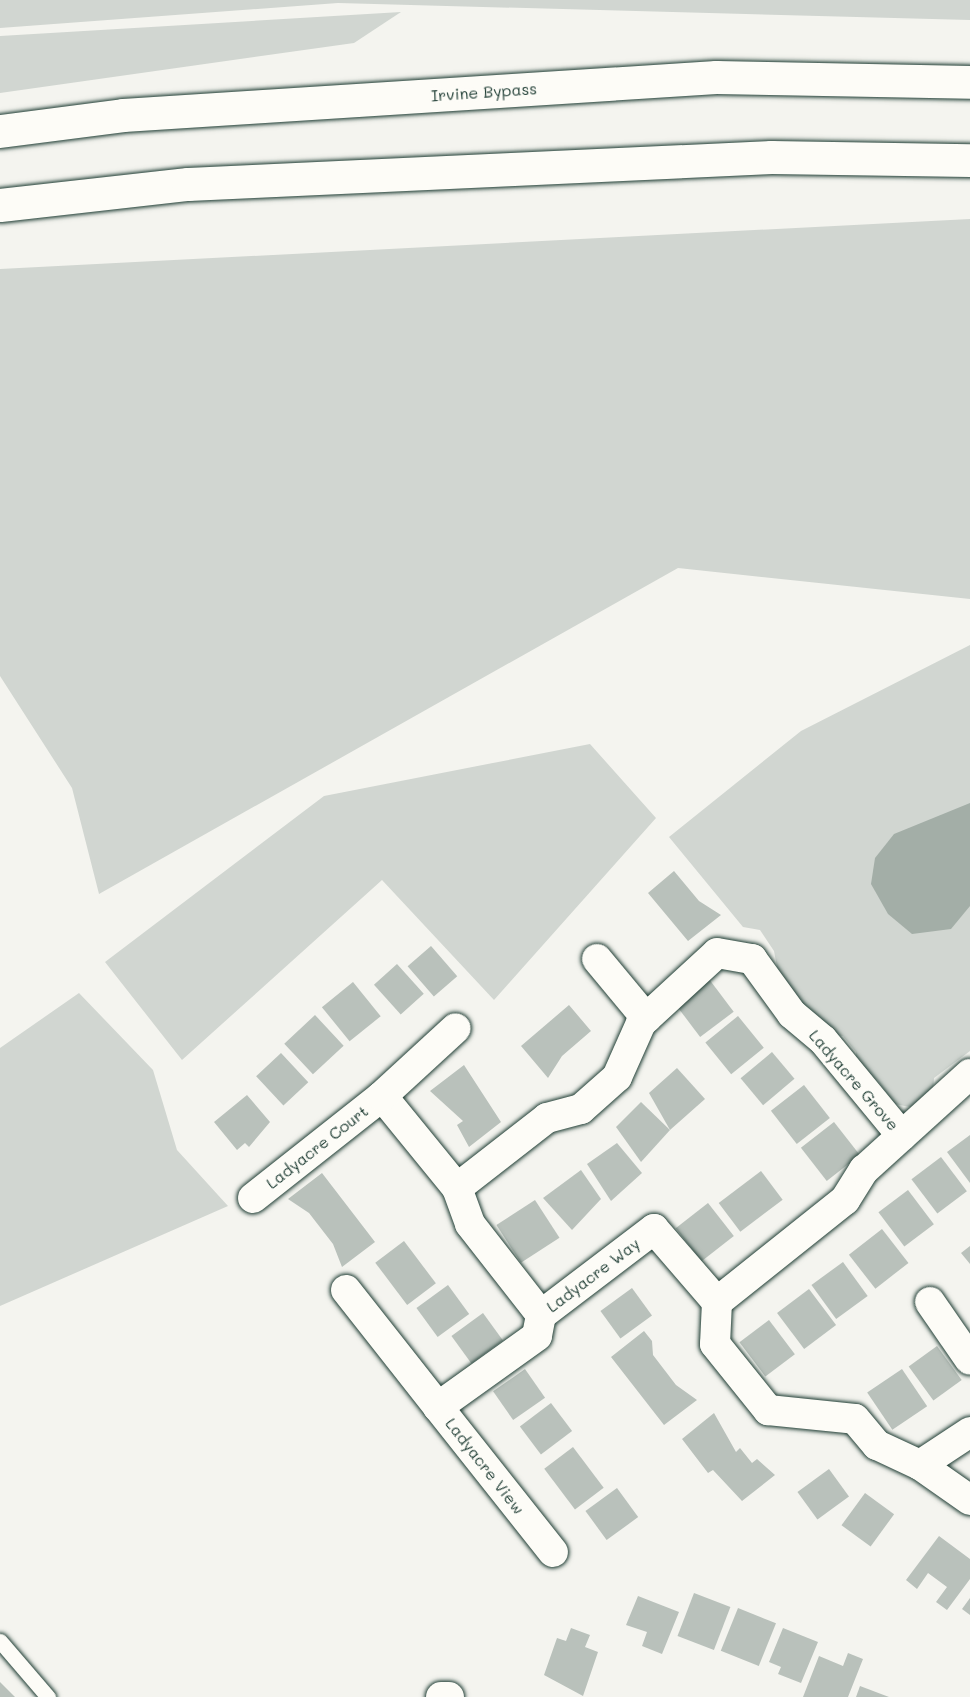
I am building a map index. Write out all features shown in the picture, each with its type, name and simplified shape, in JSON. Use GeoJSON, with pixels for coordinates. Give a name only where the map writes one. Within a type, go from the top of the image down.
{"type":"FeatureCollection","features":[{"type":"Feature","properties":{"kind":"highway","name":"Irvine Bypass"},"geometry":{"type":"LineString","coordinates":[[0,131],[123,115],[716,77],[970,82]]}},
{"type":"Feature","properties":{"kind":"highway"},"geometry":{"type":"LineString","coordinates":[[0,205],[200,183],[771,157],[970,160]]}},
{"type":"Feature","properties":{"kind":"street","name":"Ladyacre Grove"},"geometry":{"type":"LineString","coordinates":[[457,1188],[547,1118],[581,1109],[617,1077],[646,1018],[717,953],[752,959],[792,1014],[823,1040],[902,1136]]}},
{"type":"Feature","properties":{"kind":"street"},"geometry":{"type":"LineString","coordinates":[[597,959],[646,1018]]}},
{"type":"Feature","properties":{"kind":"street","name":"Ladyacre Court"},"geometry":{"type":"LineString","coordinates":[[253,1198],[382,1096],[456,1028]]}},
{"type":"Feature","properties":{"kind":"street","name":"Ladyacre Grove"},"geometry":{"type":"LineString","coordinates":[[717,1302],[845,1200],[864,1170],[970,1074]]}},
{"type":"Feature","properties":{"kind":"street","name":"Ladyacre Court"},"geometry":{"type":"LineString","coordinates":[[382,1096],[457,1188],[470,1224],[541,1315]]}},
{"type":"Feature","properties":{"kind":"street","name":"Ladyacre Way"},"geometry":{"type":"LineString","coordinates":[[541,1315],[654,1229],[717,1302]]}},
{"type":"Feature","properties":{"kind":"street"},"geometry":{"type":"LineString","coordinates":[[346,1290],[438,1407]]}},
{"type":"Feature","properties":{"kind":"street"},"geometry":{"type":"LineString","coordinates":[[717,1302],[715,1344],[768,1410],[855,1419],[877,1444],[920,1466],[970,1500]]}},
{"type":"Feature","properties":{"kind":"street"},"geometry":{"type":"LineString","coordinates":[[930,1302],[970,1360]]}},
{"type":"Feature","properties":{"kind":"street","name":"Ladyacre View"},"geometry":{"type":"LineString","coordinates":[[541,1315],[537,1336],[438,1407],[553,1552]]}},
{"type":"Feature","properties":{"kind":"street"},"geometry":{"type":"LineString","coordinates":[[920,1466],[970,1432]]}},
{"type":"Feature","properties":{"kind":"street"},"geometry":{"type":"LineString","coordinates":[[441,1697],[449,1697]]}},
{"type":"Feature","properties":{"kind":"lane"},"geometry":{"type":"LineString","coordinates":[[0,1641],[48,1697]]}},
{"type":"Feature","properties":{"kind":"shaded area"},"geometry":{"type":"Polygon","coordinates":[[[0,0],[970,0],[970,20],[338,3],[0,28],[0,0]]]}},
{"type":"Feature","properties":{"kind":"shaded area"},"geometry":{"type":"Polygon","coordinates":[[[401,12],[354,43],[0,93],[0,36],[401,12]]]}},
{"type":"Feature","properties":{"kind":"shaded area"},"geometry":{"type":"Polygon","coordinates":[[[970,219],[970,599],[678,568],[99,894],[72,788],[0,676],[0,269],[970,219]]]}},
{"type":"Feature","properties":{"kind":"shaded area"},"geometry":{"type":"Polygon","coordinates":[[[970,645],[970,1051],[934,1078],[933,1092],[915,1108],[895,1104],[877,1080],[855,1069],[856,1052],[843,1036],[829,1034],[781,988],[774,951],[760,930],[743,927],[669,837],[801,731],[970,645]]]}},
{"type":"Feature","properties":{"kind":"shaded area"},"geometry":{"type":"Polygon","coordinates":[[[590,744],[656,818],[494,1000],[382,880],[182,1060],[105,962],[324,796],[590,744]]]}},
{"type":"Feature","properties":{"kind":"shaded area"},"geometry":{"type":"Polygon","coordinates":[[[970,803],[970,906],[951,929],[912,934],[888,914],[871,884],[875,858],[894,834],[970,803]]]}},
{"type":"Feature","properties":{"kind":"shaded area"},"geometry":{"type":"Polygon","coordinates":[[[79,993],[153,1070],[177,1150],[228,1206],[0,1306],[0,1048],[79,993]]]}},
{"type":"Feature","properties":{"kind":"building"},"geometry":{"type":"Polygon","coordinates":[[[674,871],[699,901],[721,915],[688,941],[648,893],[674,871]]]}},
{"type":"Feature","properties":{"kind":"building"},"geometry":{"type":"Polygon","coordinates":[[[431,946],[457,976],[434,997],[408,966],[431,946]]]}},
{"type":"Feature","properties":{"kind":"building"},"geometry":{"type":"Polygon","coordinates":[[[397,964],[424,994],[401,1014],[374,985],[397,964]]]}},
{"type":"Feature","properties":{"kind":"building"},"geometry":{"type":"Polygon","coordinates":[[[709,979],[734,1012],[700,1037],[675,1004],[709,979]]]}},
{"type":"Feature","properties":{"kind":"building"},"geometry":{"type":"Polygon","coordinates":[[[353,982],[381,1016],[350,1041],[322,1007],[353,982]]]}},
{"type":"Feature","properties":{"kind":"building"},"geometry":{"type":"Polygon","coordinates":[[[569,1005],[591,1031],[562,1056],[548,1078],[521,1046],[569,1005]]]}},
{"type":"Feature","properties":{"kind":"building"},"geometry":{"type":"Polygon","coordinates":[[[315,1015],[344,1046],[313,1074],[284,1044],[315,1015]]]}},
{"type":"Feature","properties":{"kind":"building"},"geometry":{"type":"Polygon","coordinates":[[[738,1016],[764,1048],[731,1074],[705,1042],[738,1016]]]}},
{"type":"Feature","properties":{"kind":"building"},"geometry":{"type":"Polygon","coordinates":[[[772,1052],[794,1079],[763,1105],[741,1078],[772,1052]]]}},
{"type":"Feature","properties":{"kind":"building"},"geometry":{"type":"Polygon","coordinates":[[[281,1053],[308,1082],[283,1105],[256,1076],[281,1053]]]}},
{"type":"Feature","properties":{"kind":"building"},"geometry":{"type":"Polygon","coordinates":[[[464,1065],[501,1122],[469,1147],[457,1125],[463,1121],[430,1091],[464,1065]]]}},
{"type":"Feature","properties":{"kind":"building"},"geometry":{"type":"Polygon","coordinates":[[[677,1068],[705,1099],[670,1130],[649,1093],[677,1068]]]}},
{"type":"Feature","properties":{"kind":"building"},"geometry":{"type":"Polygon","coordinates":[[[804,1085],[830,1118],[797,1144],[771,1111],[804,1085]]]}},
{"type":"Feature","properties":{"kind":"building"},"geometry":{"type":"Polygon","coordinates":[[[247,1095],[270,1122],[249,1147],[245,1143],[237,1150],[214,1122],[247,1095]]]}},
{"type":"Feature","properties":{"kind":"building"},"geometry":{"type":"Polygon","coordinates":[[[641,1102],[670,1130],[641,1162],[616,1127],[641,1102]]]}},
{"type":"Feature","properties":{"kind":"building"},"geometry":{"type":"Polygon","coordinates":[[[834,1122],[860,1155],[827,1181],[801,1148],[834,1122]]]}},
{"type":"Feature","properties":{"kind":"building"},"geometry":{"type":"Polygon","coordinates":[[[970,1135],[970,1183],[947,1152],[970,1135]]]}},
{"type":"Feature","properties":{"kind":"building"},"geometry":{"type":"Polygon","coordinates":[[[617,1143],[642,1173],[611,1201],[587,1164],[617,1143]]]}},
{"type":"Feature","properties":{"kind":"building"},"geometry":{"type":"Polygon","coordinates":[[[941,1157],[967,1191],[937,1214],[911,1179],[941,1157]]]}},
{"type":"Feature","properties":{"kind":"building"},"geometry":{"type":"Polygon","coordinates":[[[581,1170],[601,1199],[572,1230],[543,1198],[581,1170]]]}},
{"type":"Feature","properties":{"kind":"building"},"geometry":{"type":"Polygon","coordinates":[[[761,1171],[783,1200],[740,1232],[719,1203],[761,1171]]]}},
{"type":"Feature","properties":{"kind":"building"},"geometry":{"type":"Polygon","coordinates":[[[322,1173],[375,1242],[342,1267],[333,1244],[309,1213],[288,1199],[322,1173]]]}},
{"type":"Feature","properties":{"kind":"building"},"geometry":{"type":"Polygon","coordinates":[[[908,1190],[934,1224],[904,1247],[878,1212],[908,1190]]]}},
{"type":"Feature","properties":{"kind":"building"},"geometry":{"type":"Polygon","coordinates":[[[535,1200],[560,1238],[521,1263],[496,1225],[535,1200]]]}},
{"type":"Feature","properties":{"kind":"building"},"geometry":{"type":"Polygon","coordinates":[[[708,1203],[734,1236],[702,1261],[676,1228],[708,1203]]]}},
{"type":"Feature","properties":{"kind":"building"},"geometry":{"type":"Polygon","coordinates":[[[882,1229],[908,1263],[875,1289],[849,1255],[882,1229]]]}},
{"type":"Feature","properties":{"kind":"building"},"geometry":{"type":"Polygon","coordinates":[[[404,1241],[436,1283],[407,1305],[375,1263],[404,1241]]]}},
{"type":"Feature","properties":{"kind":"building"},"geometry":{"type":"Polygon","coordinates":[[[970,1246],[970,1264],[961,1253],[970,1246]]]}},
{"type":"Feature","properties":{"kind":"building"},"geometry":{"type":"Polygon","coordinates":[[[843,1262],[868,1296],[836,1319],[811,1285],[843,1262]]]}},
{"type":"Feature","properties":{"kind":"building"},"geometry":{"type":"Polygon","coordinates":[[[448,1285],[469,1314],[438,1337],[416,1308],[448,1285]]]}},
{"type":"Feature","properties":{"kind":"building"},"geometry":{"type":"Polygon","coordinates":[[[632,1288],[652,1316],[620,1338],[600,1311],[632,1288]]]}},
{"type":"Feature","properties":{"kind":"building"},"geometry":{"type":"Polygon","coordinates":[[[809,1289],[836,1325],[804,1349],[777,1313],[809,1289]]]}},
{"type":"Feature","properties":{"kind":"building"},"geometry":{"type":"Polygon","coordinates":[[[483,1313],[503,1341],[471,1363],[451,1336],[483,1313]]]}},
{"type":"Feature","properties":{"kind":"building"},"geometry":{"type":"Polygon","coordinates":[[[769,1320],[795,1354],[765,1377],[739,1342],[769,1320]]]}},
{"type":"Feature","properties":{"kind":"building"},"geometry":{"type":"Polygon","coordinates":[[[644,1331],[652,1341],[653,1355],[676,1385],[697,1400],[664,1425],[611,1357],[644,1331]]]}},
{"type":"Feature","properties":{"kind":"building"},"geometry":{"type":"Polygon","coordinates":[[[937,1346],[962,1380],[933,1401],[909,1367],[937,1346]]]}},
{"type":"Feature","properties":{"kind":"building"},"geometry":{"type":"Polygon","coordinates":[[[525,1369],[545,1398],[513,1420],[493,1391],[525,1369]]]}},
{"type":"Feature","properties":{"kind":"building"},"geometry":{"type":"Polygon","coordinates":[[[902,1369],[927,1406],[892,1430],[867,1392],[902,1369]]]}},
{"type":"Feature","properties":{"kind":"building"},"geometry":{"type":"Polygon","coordinates":[[[551,1403],[572,1431],[541,1454],[520,1426],[551,1403]]]}},
{"type":"Feature","properties":{"kind":"building"},"geometry":{"type":"Polygon","coordinates":[[[714,1413],[736,1452],[740,1448],[752,1463],[757,1459],[775,1475],[742,1501],[713,1470],[708,1473],[682,1439],[714,1413]]]}},
{"type":"Feature","properties":{"kind":"building"},"geometry":{"type":"Polygon","coordinates":[[[573,1447],[604,1488],[575,1509],[544,1469],[573,1447]]]}},
{"type":"Feature","properties":{"kind":"building"},"geometry":{"type":"Polygon","coordinates":[[[829,1469],[849,1497],[817,1519],[797,1492],[829,1469]]]}},
{"type":"Feature","properties":{"kind":"building"},"geometry":{"type":"Polygon","coordinates":[[[617,1488],[638,1517],[607,1540],[585,1511],[617,1488]]]}},
{"type":"Feature","properties":{"kind":"building"},"geometry":{"type":"Polygon","coordinates":[[[865,1493],[894,1514],[871,1547],[841,1525],[865,1493]]]}},
{"type":"Feature","properties":{"kind":"building"},"geometry":{"type":"Polygon","coordinates":[[[939,1536],[970,1559],[970,1579],[947,1610],[936,1602],[947,1587],[928,1573],[917,1589],[906,1580],[939,1536]]]}},
{"type":"Feature","properties":{"kind":"building"},"geometry":{"type":"Polygon","coordinates":[[[694,1593],[730,1607],[714,1650],[678,1636],[694,1593]]]}},
{"type":"Feature","properties":{"kind":"building"},"geometry":{"type":"Polygon","coordinates":[[[638,1596],[679,1612],[662,1654],[642,1646],[647,1632],[626,1625],[638,1596]]]}},
{"type":"Feature","properties":{"kind":"building"},"geometry":{"type":"Polygon","coordinates":[[[970,1598],[970,1615],[962,1609],[970,1598]]]}},
{"type":"Feature","properties":{"kind":"building"},"geometry":{"type":"Polygon","coordinates":[[[738,1608],[776,1623],[759,1666],[721,1651],[738,1608]]]}},
{"type":"Feature","properties":{"kind":"building"},"geometry":{"type":"Polygon","coordinates":[[[571,1628],[590,1635],[585,1647],[598,1652],[583,1696],[544,1675],[557,1638],[566,1641],[571,1628]]]}},
{"type":"Feature","properties":{"kind":"building"},"geometry":{"type":"Polygon","coordinates":[[[783,1628],[818,1642],[801,1683],[778,1674],[781,1667],[769,1662],[783,1628]]]}},
{"type":"Feature","properties":{"kind":"building"},"geometry":{"type":"Polygon","coordinates":[[[848,1653],[863,1659],[848,1697],[803,1697],[819,1656],[843,1666],[848,1653]]]}},
{"type":"Feature","properties":{"kind":"building"},"geometry":{"type":"Polygon","coordinates":[[[0,1682],[15,1697],[0,1697],[0,1682]]]}},
{"type":"Feature","properties":{"kind":"building"},"geometry":{"type":"Polygon","coordinates":[[[860,1686],[889,1697],[856,1697],[860,1686]]]}}]}
